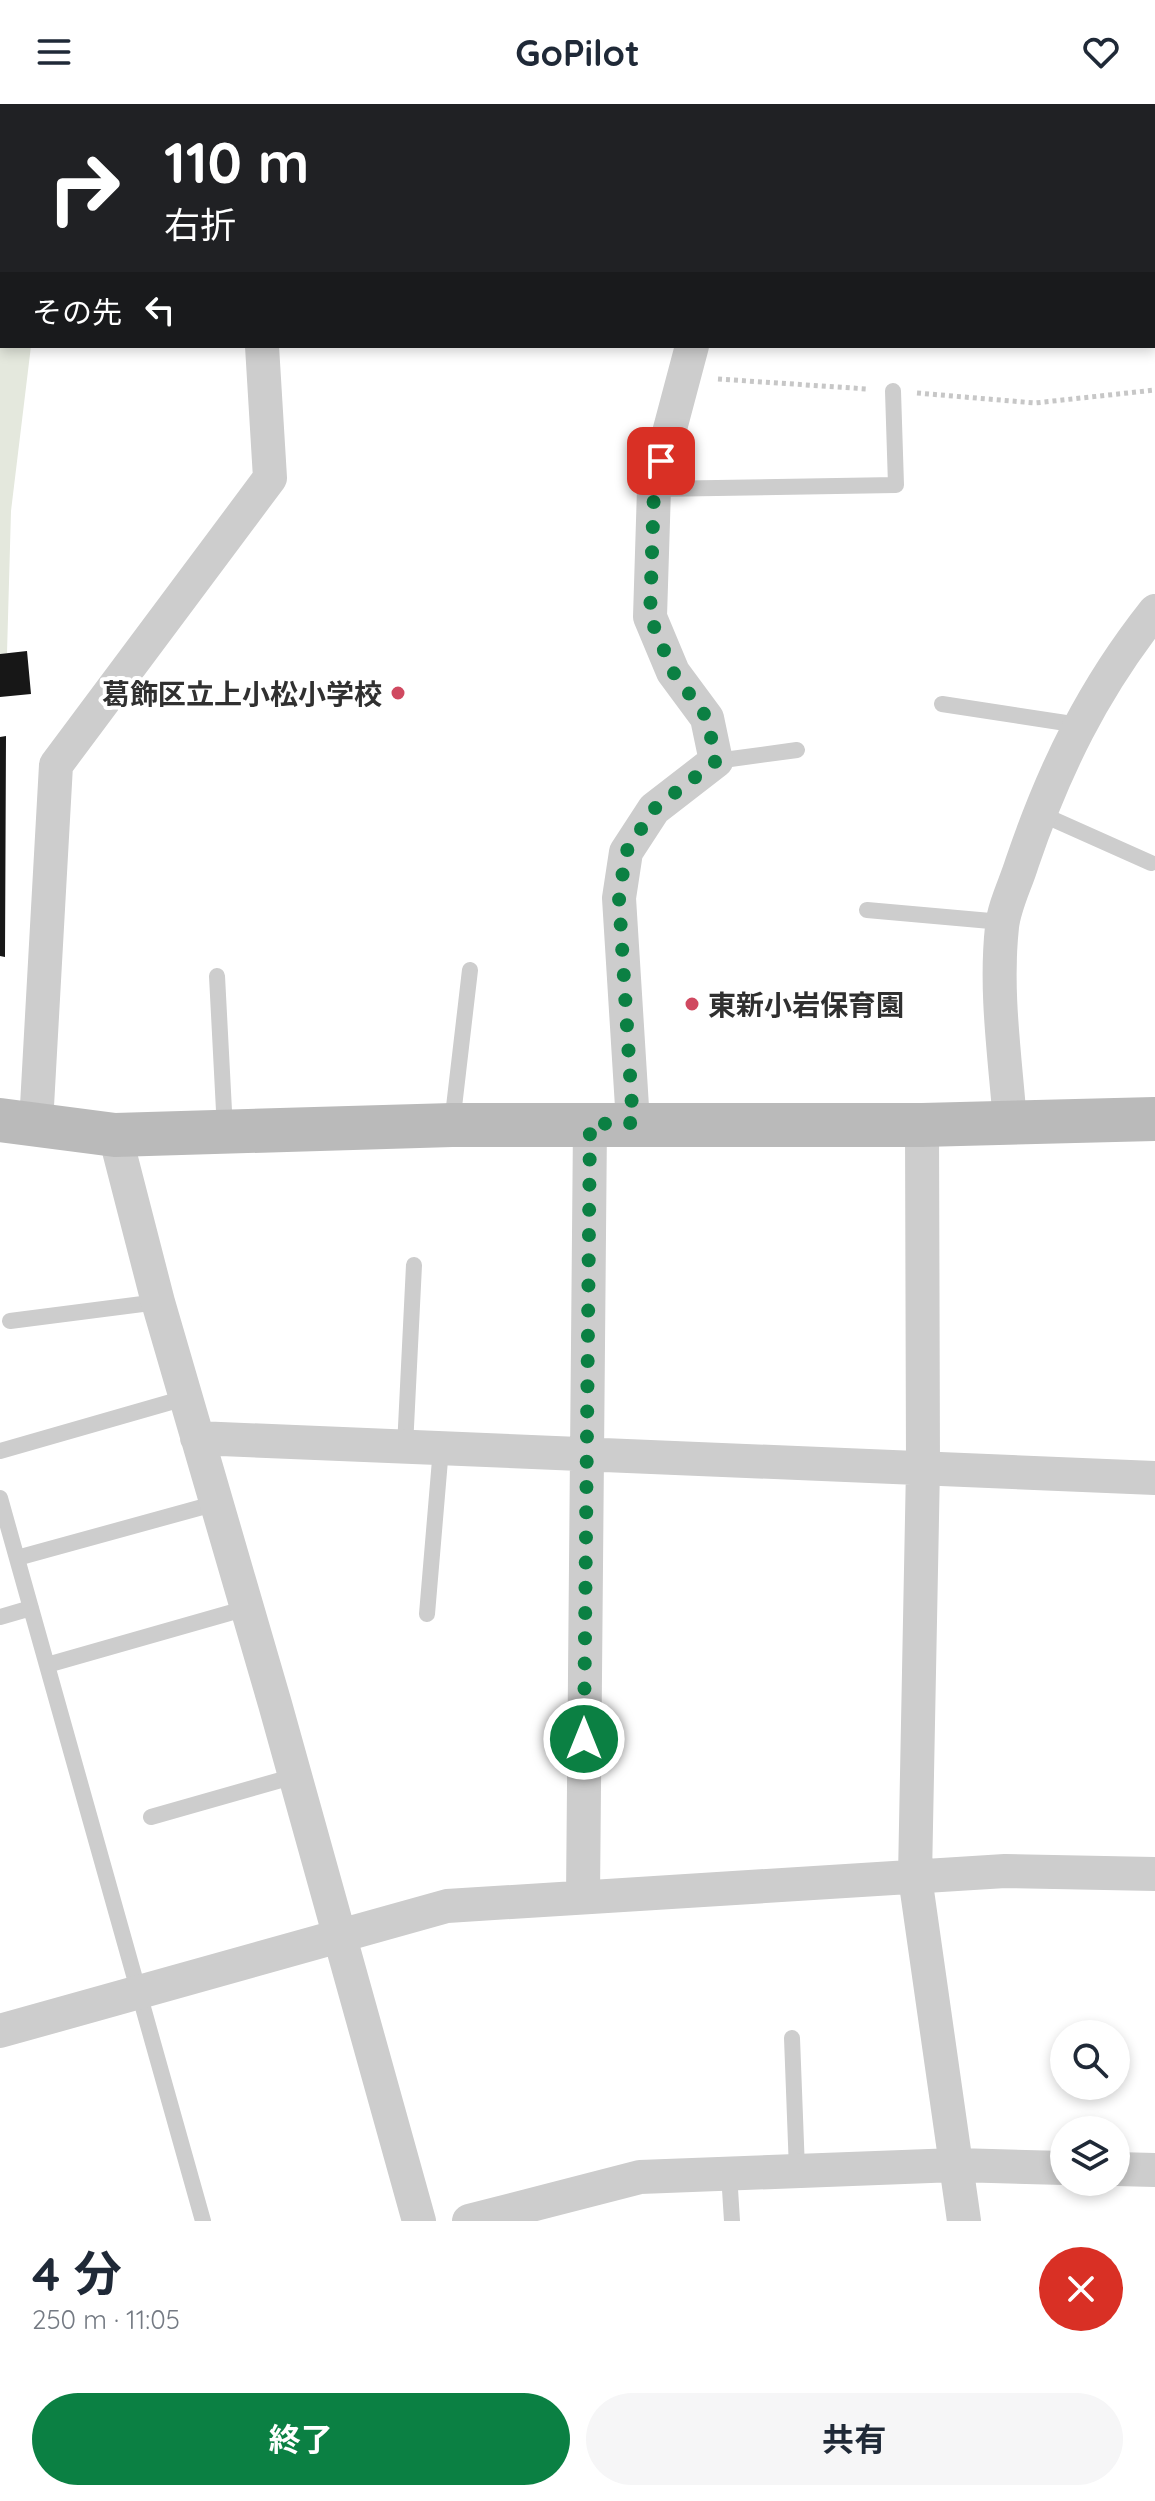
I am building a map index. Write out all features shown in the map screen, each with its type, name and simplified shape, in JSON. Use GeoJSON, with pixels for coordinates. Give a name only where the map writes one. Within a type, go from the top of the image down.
{"type":"FeatureCollection","features":[{"type":"Feature","properties":{"kind":"street"},"geometry":{"type":"LineString","coordinates":[[262,348],[270,478],[56,765],[18,1122],[115,1135],[452,1125],[922,1125],[1155,1119]]}},
{"type":"Feature","properties":{"kind":"street"},"geometry":{"type":"LineString","coordinates":[[633,1123],[619,898],[626,852],[654,809],[716,761],[707,718],[673,672],[650,617],[654,489],[691,348]]}},
{"type":"Feature","properties":{"kind":"street"},"geometry":{"type":"LineString","coordinates":[[1010,1122],[999,964],[1002,922],[1039,813],[1079,725],[1121,653],[1155,611]]}},
{"type":"Feature","properties":{"kind":"street"},"geometry":{"type":"LineString","coordinates":[[583,1897],[590,1124]]}},
{"type":"Feature","properties":{"kind":"street"},"geometry":{"type":"LineString","coordinates":[[922,1125],[923,1467],[915,1877],[964,2221]]}},
{"type":"Feature","properties":{"kind":"street"},"geometry":{"type":"LineString","coordinates":[[115,1135],[158,1302],[419,2221]]}},
{"type":"Feature","properties":{"kind":"street"},"geometry":{"type":"LineString","coordinates":[[197,1438],[1155,1478]]}},
{"type":"Feature","properties":{"kind":"street"},"geometry":{"type":"LineString","coordinates":[[0,2031],[447,1906],[1005,1871],[1155,1874]]}},
{"type":"Feature","properties":{"kind":"street"},"geometry":{"type":"LineString","coordinates":[[469,2221],[640,2177],[956,2165],[1050,2168]]}},
{"type":"Feature","properties":{"kind":"street"},"geometry":{"type":"LineString","coordinates":[[1130,2169],[1155,2170]]}},
{"type":"Feature","properties":{"kind":"lane"},"geometry":{"type":"LineString","coordinates":[[654,489],[896,485],[893,391]]}},
{"type":"Feature","properties":{"kind":"lane"},"geometry":{"type":"LineString","coordinates":[[942,704],[1079,725]]}},
{"type":"Feature","properties":{"kind":"lane"},"geometry":{"type":"LineString","coordinates":[[716,761],[797,750]]}},
{"type":"Feature","properties":{"kind":"lane"},"geometry":{"type":"LineString","coordinates":[[1039,813],[1151,863]]}},
{"type":"Feature","properties":{"kind":"lane"},"geometry":{"type":"LineString","coordinates":[[867,910],[1002,922]]}},
{"type":"Feature","properties":{"kind":"lane"},"geometry":{"type":"LineString","coordinates":[[452,1125],[470,970]]}},
{"type":"Feature","properties":{"kind":"lane"},"geometry":{"type":"LineString","coordinates":[[217,976],[225,1132]]}},
{"type":"Feature","properties":{"kind":"lane"},"geometry":{"type":"LineString","coordinates":[[405,1447],[414,1265]]}},
{"type":"Feature","properties":{"kind":"lane"},"geometry":{"type":"LineString","coordinates":[[10,1321],[158,1302]]}},
{"type":"Feature","properties":{"kind":"lane"},"geometry":{"type":"LineString","coordinates":[[0,1451],[185,1398]]}},
{"type":"Feature","properties":{"kind":"lane"},"geometry":{"type":"LineString","coordinates":[[427,1614],[441,1448]]}},
{"type":"Feature","properties":{"kind":"lane"},"geometry":{"type":"LineString","coordinates":[[0,1498],[203,2221]]}},
{"type":"Feature","properties":{"kind":"lane"},"geometry":{"type":"LineString","coordinates":[[17,1558],[217,1503]]}},
{"type":"Feature","properties":{"kind":"lane"},"geometry":{"type":"LineString","coordinates":[[0,1617],[31,1608]]}},
{"type":"Feature","properties":{"kind":"lane"},"geometry":{"type":"LineString","coordinates":[[47,1665],[247,1608]]}},
{"type":"Feature","properties":{"kind":"lane"},"geometry":{"type":"LineString","coordinates":[[151,1817],[295,1776]]}},
{"type":"Feature","properties":{"kind":"lane"},"geometry":{"type":"LineString","coordinates":[[792,2038],[797,2170]]}},
{"type":"Feature","properties":{"kind":"lane"},"geometry":{"type":"LineString","coordinates":[[729,2173],[732,2221]]}},
{"type":"Feature","properties":{"kind":"shaded area"},"geometry":{"type":"Polygon","coordinates":[[[0,348],[31,348],[11,511],[7,653],[0,654],[0,348]]]}},
{"type":"Feature","properties":{"kind":"building"},"geometry":{"type":"Polygon","coordinates":[[[27,651],[31,694],[0,697],[0,654],[27,651]]]}},
{"type":"Feature","properties":{"kind":"building"},"geometry":{"type":"Polygon","coordinates":[[[6,736],[5,957],[0,956],[0,737],[6,736]]]}},
{"type":"Feature","properties":{"kind":"place","name":"葛飾区立上小松小学校"},"geometry":{"type":"Point","coordinates":[398,693]}},
{"type":"Feature","properties":{"kind":"place","name":"東新小岩保育園"},"geometry":{"type":"Point","coordinates":[692,1004]}},
{"type":"Feature","properties":{"kind":"route"},"geometry":{"type":"LineString","coordinates":[[584,1739],[590,1124],[633,1123],[619,898],[626,852],[654,809],[716,761],[707,718],[673,672],[650,617],[654,489],[661,461]]}}]}
